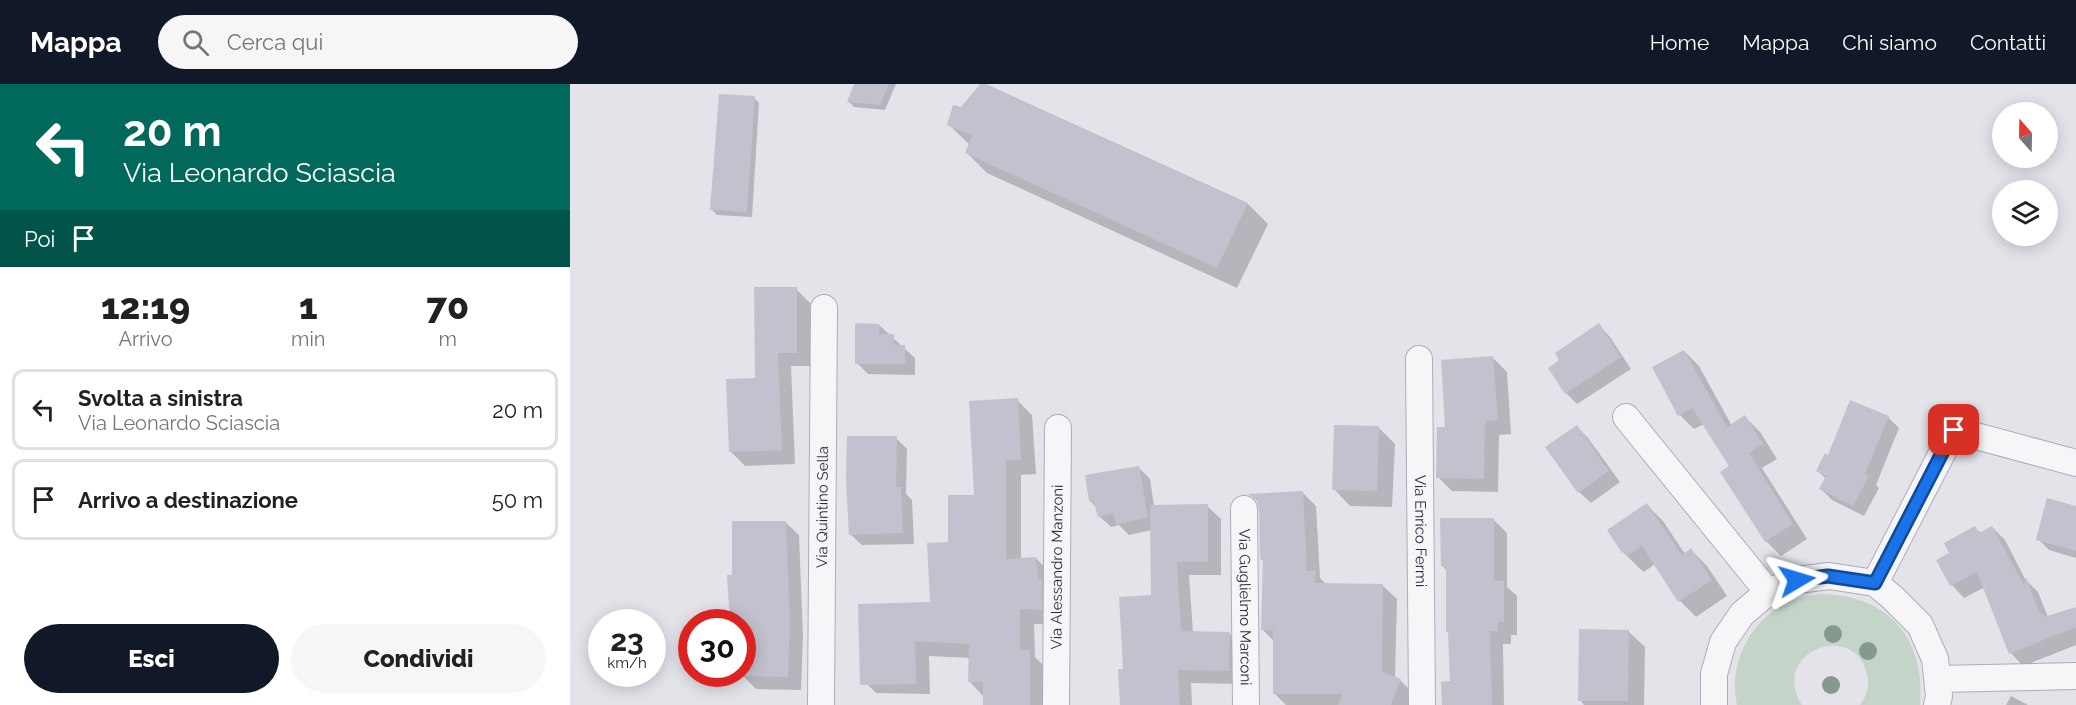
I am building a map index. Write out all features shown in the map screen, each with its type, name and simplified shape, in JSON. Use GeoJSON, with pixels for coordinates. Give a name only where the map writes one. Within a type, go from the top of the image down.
{"type":"FeatureCollection","features":[{"type":"Feature","properties":{"kind":"street","name":"Via Quintino Sella"},"geometry":{"type":"LineString","coordinates":[[820,705],[824,308]]}},
{"type":"Feature","properties":{"kind":"street","name":"Via Enrico Fermi"},"geometry":{"type":"LineString","coordinates":[[1419,359],[1422,705]]}},
{"type":"Feature","properties":{"kind":"street"},"geometry":{"type":"LineString","coordinates":[[1626,417],[1768,592]]}},
{"type":"Feature","properties":{"kind":"street","name":"Via Alessandro Manzoni"},"geometry":{"type":"LineString","coordinates":[[1056,705],[1058,428]]}},
{"type":"Feature","properties":{"kind":"street"},"geometry":{"type":"LineString","coordinates":[[1875,583],[1954,430],[2076,464]]}},
{"type":"Feature","properties":{"kind":"street","name":"Via Guglielmo Marconi"},"geometry":{"type":"LineString","coordinates":[[1244,509],[1246,705]]}},
{"type":"Feature","properties":{"kind":"street"},"geometry":{"type":"LineString","coordinates":[[1714,705],[1714,674],[1723,642],[1742,614],[1768,592],[1797,580],[1828,576],[1875,583],[1920,625],[1935,659],[1939,696],[1937,705]]}},
{"type":"Feature","properties":{"kind":"street"},"geometry":{"type":"LineString","coordinates":[[1938,679],[2076,675]]}},
{"type":"Feature","properties":{"kind":"green space"},"geometry":{"type":"Polygon","coordinates":[[[1821,594],[1845,596],[1866,602],[1883,612],[1898,625],[1909,641],[1916,660],[1920,681],[1920,705],[1860,705],[1868,682],[1859,657],[1847,648],[1832,646],[1817,649],[1804,657],[1796,670],[1794,686],[1802,705],[1737,705],[1736,675],[1744,647],[1751,634],[1772,612],[1784,604],[1821,594]]]}},
{"type":"Feature","properties":{"kind":"building"},"geometry":{"type":"Polygon","coordinates":[[[854,84],[889,84],[880,105],[847,102],[854,84]]]}},
{"type":"Feature","properties":{"kind":"building"},"geometry":{"type":"Polygon","coordinates":[[[980,84],[986,84],[1248,203],[1217,268],[965,153],[972,136],[947,125],[953,105],[961,107],[980,84]]]}},
{"type":"Feature","properties":{"kind":"building"},"geometry":{"type":"Polygon","coordinates":[[[719,94],[755,96],[747,212],[710,210],[719,94]]]}},
{"type":"Feature","properties":{"kind":"building"},"geometry":{"type":"Polygon","coordinates":[[[754,287],[797,287],[797,353],[778,353],[782,450],[729,452],[726,379],[755,378],[754,287]]]}},
{"type":"Feature","properties":{"kind":"building"},"geometry":{"type":"Polygon","coordinates":[[[855,323],[879,324],[879,334],[894,334],[894,345],[905,345],[905,364],[855,364],[855,323]]]}},
{"type":"Feature","properties":{"kind":"building"},"geometry":{"type":"Polygon","coordinates":[[[1599,323],[1621,357],[1565,394],[1548,368],[1559,360],[1555,353],[1599,323]]]}},
{"type":"Feature","properties":{"kind":"building"},"geometry":{"type":"Polygon","coordinates":[[[1684,350],[1727,427],[1745,415],[1763,444],[1749,453],[1793,524],[1765,542],[1720,472],[1729,466],[1692,408],[1678,416],[1652,367],[1684,350]]]}},
{"type":"Feature","properties":{"kind":"building"},"geometry":{"type":"Polygon","coordinates":[[[1493,356],[1498,420],[1485,421],[1484,479],[1436,478],[1437,427],[1445,427],[1441,360],[1493,356]]]}},
{"type":"Feature","properties":{"kind":"building"},"geometry":{"type":"Polygon","coordinates":[[[1018,398],[1021,460],[1006,460],[1006,559],[1036,557],[1038,578],[1042,579],[1042,610],[1020,609],[1020,650],[1030,650],[1030,705],[983,705],[983,682],[968,682],[969,644],[915,641],[916,684],[860,685],[858,604],[930,602],[927,543],[948,542],[948,495],[974,495],[969,401],[1018,398]]]}},
{"type":"Feature","properties":{"kind":"building"},"geometry":{"type":"Polygon","coordinates":[[[1850,400],[1889,416],[1865,474],[1869,476],[1853,506],[1819,489],[1826,476],[1816,471],[1825,453],[1828,455],[1850,400]]]}},
{"type":"Feature","properties":{"kind":"building"},"geometry":{"type":"Polygon","coordinates":[[[1334,425],[1379,426],[1377,491],[1332,490],[1334,425]]]}},
{"type":"Feature","properties":{"kind":"building"},"geometry":{"type":"Polygon","coordinates":[[[1577,425],[1609,471],[1578,493],[1545,447],[1577,425]]]}},
{"type":"Feature","properties":{"kind":"building"},"geometry":{"type":"Polygon","coordinates":[[[847,436],[897,436],[896,487],[901,487],[903,533],[849,535],[846,480],[847,436]]]}},
{"type":"Feature","properties":{"kind":"building"},"geometry":{"type":"Polygon","coordinates":[[[1139,466],[1148,517],[1116,525],[1113,513],[1098,517],[1094,503],[1089,501],[1085,475],[1139,466]]]}},
{"type":"Feature","properties":{"kind":"building"},"geometry":{"type":"Polygon","coordinates":[[[1303,491],[1307,571],[1316,571],[1315,583],[1383,584],[1382,672],[1401,679],[1391,705],[1338,705],[1342,694],[1273,694],[1273,630],[1261,630],[1263,559],[1260,559],[1259,509],[1257,501],[1248,494],[1303,491]]]}},
{"type":"Feature","properties":{"kind":"building"},"geometry":{"type":"Polygon","coordinates":[[[2047,498],[2076,506],[2076,551],[2036,540],[2047,498]]]}},
{"type":"Feature","properties":{"kind":"building"},"geometry":{"type":"Polygon","coordinates":[[[1647,503],[1682,555],[1691,548],[1712,580],[1678,602],[1642,546],[1627,556],[1624,551],[1622,553],[1607,530],[1647,503]]]}},
{"type":"Feature","properties":{"kind":"building"},"geometry":{"type":"Polygon","coordinates":[[[1208,504],[1208,562],[1177,562],[1181,631],[1230,632],[1229,671],[1178,670],[1180,705],[1120,705],[1118,669],[1123,669],[1119,597],[1151,595],[1150,505],[1208,504]]]}},
{"type":"Feature","properties":{"kind":"building"},"geometry":{"type":"Polygon","coordinates":[[[1440,518],[1494,518],[1494,581],[1504,581],[1504,622],[1498,622],[1498,631],[1490,631],[1492,705],[1442,705],[1441,682],[1450,681],[1448,632],[1446,632],[1446,566],[1441,566],[1440,518]]]}},
{"type":"Feature","properties":{"kind":"building"},"geometry":{"type":"Polygon","coordinates":[[[732,521],[786,521],[790,622],[788,677],[756,676],[756,609],[729,609],[727,575],[732,575],[732,521]]]}},
{"type":"Feature","properties":{"kind":"building"},"geometry":{"type":"Polygon","coordinates":[[[1975,526],[1979,533],[1992,526],[2024,585],[2026,577],[2040,614],[2043,613],[2044,617],[2076,607],[2076,627],[2009,654],[1977,572],[1950,586],[1936,560],[1949,553],[1944,543],[1975,526]]]}},
{"type":"Feature","properties":{"kind":"building"},"geometry":{"type":"Polygon","coordinates":[[[1579,629],[1629,630],[1628,701],[1578,701],[1579,629]]]}},
{"type":"Feature","properties":{"kind":"route"},"geometry":{"type":"LineString","coordinates":[[1797,580],[1828,576],[1875,583],[1954,430]]}}]}
